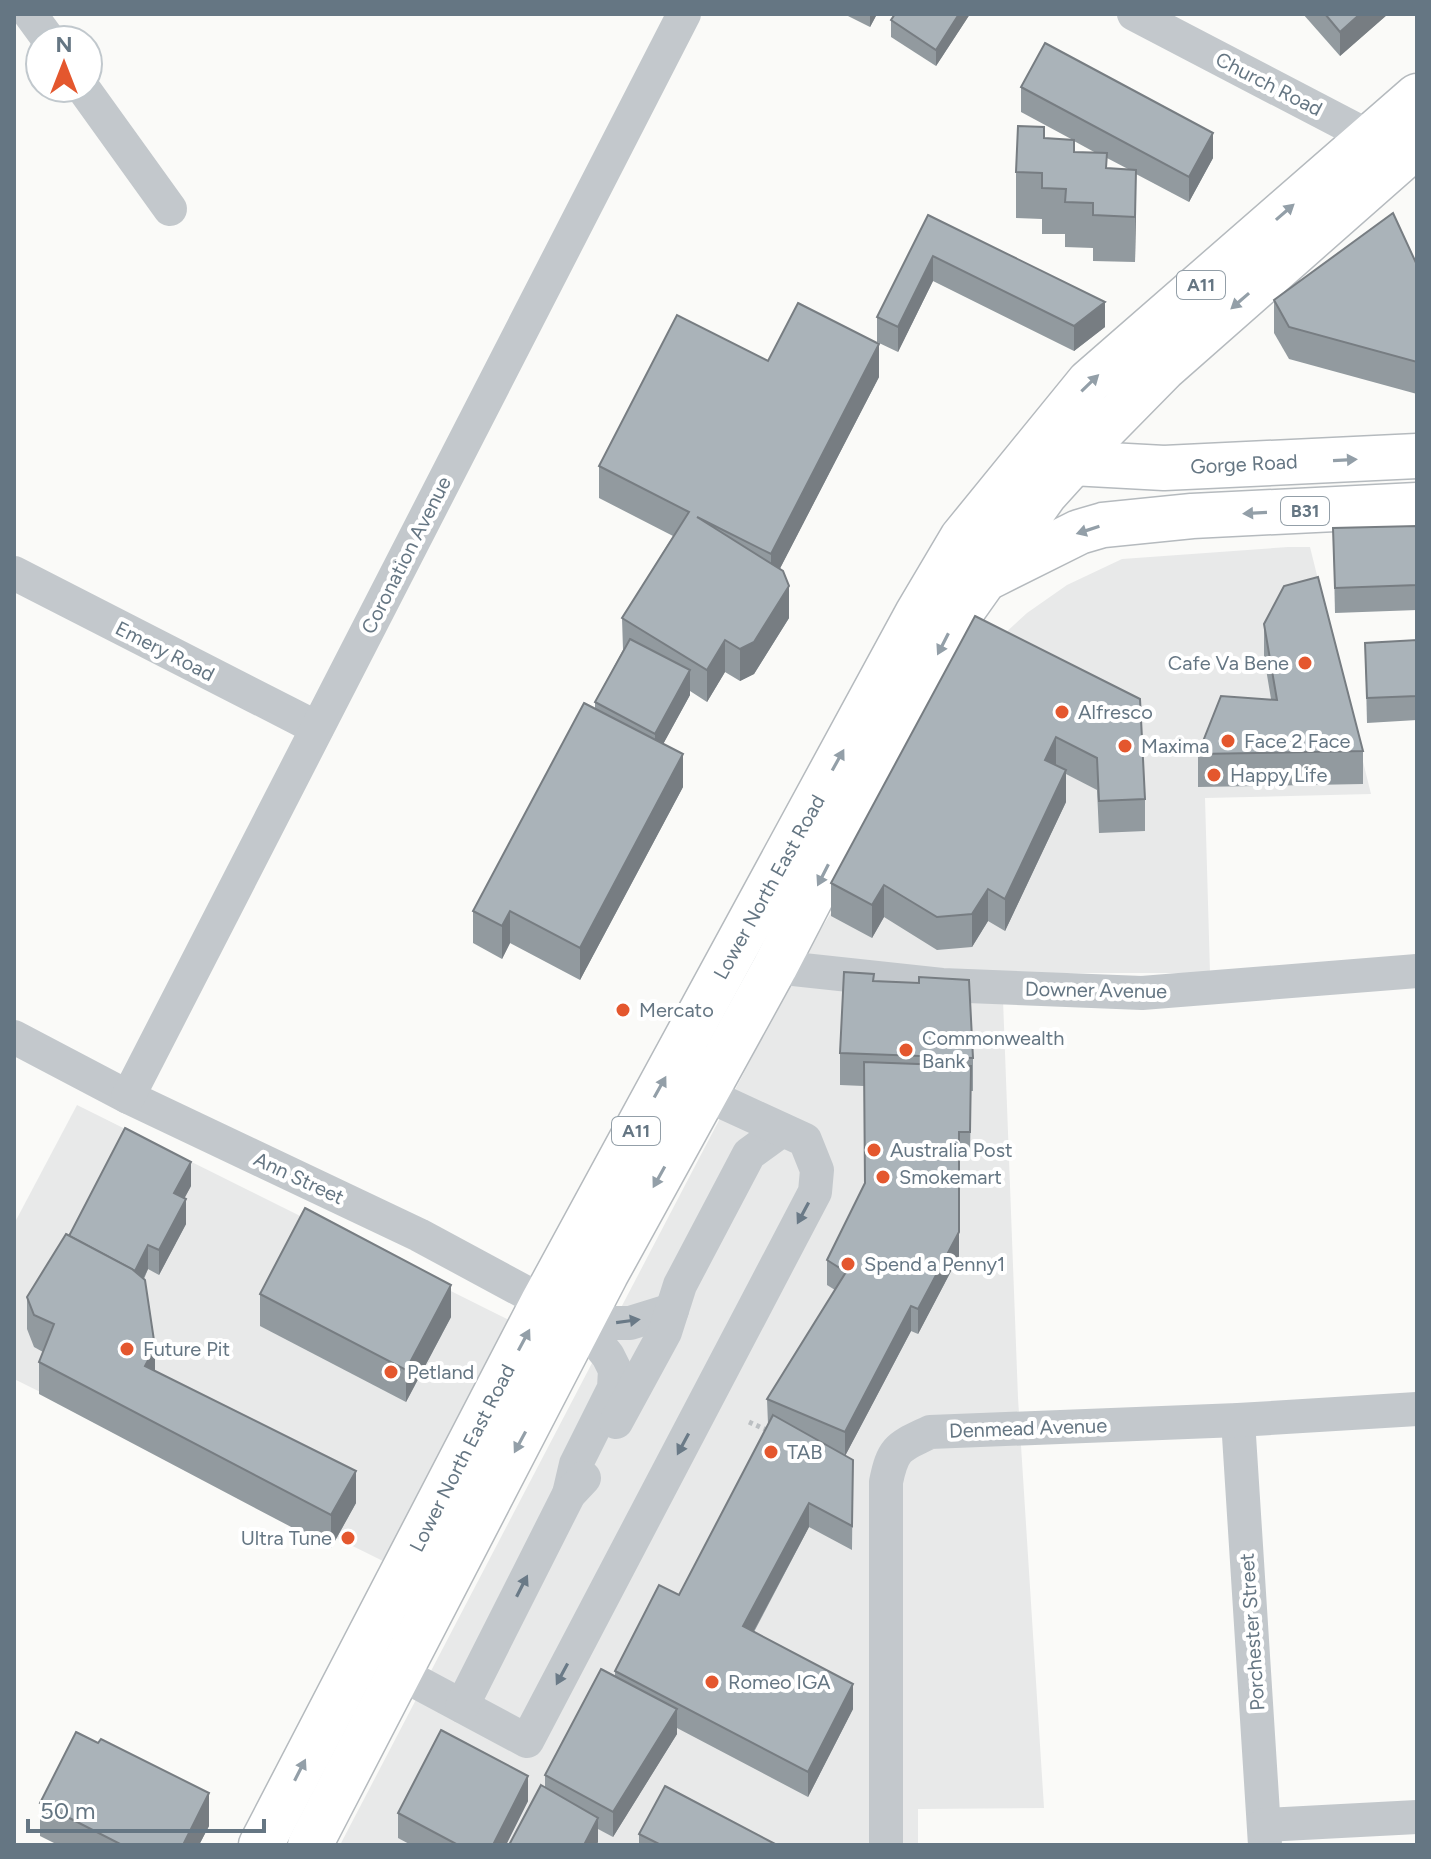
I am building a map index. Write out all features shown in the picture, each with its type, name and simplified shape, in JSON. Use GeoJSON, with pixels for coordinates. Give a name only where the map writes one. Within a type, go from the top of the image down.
{"type":"FeatureCollection","features":[{"type":"Feature","properties":{"kind":"main road","name":"Lower North East Road"},"geometry":{"type":"LineString","coordinates":[[310,1845],[606,1274],[775,967],[953,624],[1045,494],[1055,452],[1089,382],[1397,146],[1417,96]]}},
{"type":"Feature","properties":{"kind":"main road","name":"Lower North East Road"},"geometry":{"type":"LineString","coordinates":[[268,1843],[543,1302],[917,614],[962,538],[1055,452]]}},
{"type":"Feature","properties":{"kind":"main road","name":"Gorge Road"},"geometry":{"type":"LineString","coordinates":[[1055,452],[1164,468],[1417,456]]}},
{"type":"Feature","properties":{"kind":"main road","name":"B31"},"geometry":{"type":"LineString","coordinates":[[1055,452],[1100,486],[1192,516]]}},
{"type":"Feature","properties":{"kind":"main road","name":"B31"},"geometry":{"type":"LineString","coordinates":[[986,579],[1079,532],[1103,525],[1192,516],[1417,505]]}},
{"type":"Feature","properties":{"kind":"street","name":"Coronation Avenue"},"geometry":{"type":"LineString","coordinates":[[128,1097],[684,14]]}},
{"type":"Feature","properties":{"kind":"street","name":"Church Road"},"geometry":{"type":"LineString","coordinates":[[1134,14],[1397,146]]}},
{"type":"Feature","properties":{"kind":"street"},"geometry":{"type":"LineString","coordinates":[[95,104],[170,209]]}},
{"type":"Feature","properties":{"kind":"street","name":"Emery Road"},"geometry":{"type":"LineString","coordinates":[[14,573],[317,728]]}},
{"type":"Feature","properties":{"kind":"street","name":"Downer Avenue"},"geometry":{"type":"LineString","coordinates":[[775,967],[956,986],[1142,993],[1417,971]]}},
{"type":"Feature","properties":{"kind":"street","name":"Ann Street"},"geometry":{"type":"LineString","coordinates":[[14,1037],[128,1097],[419,1235],[582,1323]]}},
{"type":"Feature","properties":{"kind":"street"},"geometry":{"type":"LineString","coordinates":[[400,1673],[527,1741],[815,1192],[817,1170],[794,1135],[705,1094]]}},
{"type":"Feature","properties":{"kind":"street"},"geometry":{"type":"LineString","coordinates":[[569,1494],[591,1471],[665,1332],[680,1285],[749,1154],[794,1135]]}},
{"type":"Feature","properties":{"kind":"street"},"geometry":{"type":"LineString","coordinates":[[582,1323],[630,1323],[672,1310]]}},
{"type":"Feature","properties":{"kind":"street"},"geometry":{"type":"LineString","coordinates":[[462,1706],[569,1494],[576,1464],[614,1388],[615,1370],[582,1323]]}},
{"type":"Feature","properties":{"kind":"street","name":"Denmead Avenue"},"geometry":{"type":"LineString","coordinates":[[886,1845],[886,1482],[891,1457],[907,1443],[930,1432],[1238,1420],[1417,1409]]}},
{"type":"Feature","properties":{"kind":"street","name":"Porchester Street"},"geometry":{"type":"LineString","coordinates":[[1238,1420],[1264,1835]]}},
{"type":"Feature","properties":{"kind":"street"},"geometry":{"type":"LineString","coordinates":[[1264,1835],[1417,1817]]}},
{"type":"Feature","properties":{"kind":"path"},"geometry":{"type":"LineString","coordinates":[[749,1422],[781,1436]]}},
{"type":"Feature","properties":{"kind":"shaded area"},"geometry":{"type":"Polygon","coordinates":[[[1310,547],[1371,794],[1205,798],[1210,973],[1002,973],[1018,1398],[1044,1808],[918,1809],[918,1845],[340,1845],[808,950],[1003,635],[1027,613],[1067,585],[1122,559],[1310,547]]]}},
{"type":"Feature","properties":{"kind":"shaded area"},"geometry":{"type":"Polygon","coordinates":[[[77,1105],[509,1320],[385,1562],[14,1379],[14,1224],[77,1105]]]}},
{"type":"Feature","properties":{"kind":"building"},"geometry":{"type":"Polygon","coordinates":[[[895,14],[959,14],[936,50],[891,20],[895,14]]]}},
{"type":"Feature","properties":{"kind":"building"},"geometry":{"type":"Polygon","coordinates":[[[1325,14],[1360,14],[1340,32],[1325,14]]]}},
{"type":"Feature","properties":{"kind":"building"},"geometry":{"type":"Polygon","coordinates":[[[1045,43],[1213,133],[1189,177],[1021,87],[1045,43]]]}},
{"type":"Feature","properties":{"kind":"building"},"geometry":{"type":"Polygon","coordinates":[[[1018,126],[1044,127],[1044,138],[1074,140],[1074,152],[1107,153],[1106,168],[1136,170],[1135,217],[1093,215],[1093,203],[1065,202],[1066,189],[1042,188],[1042,173],[1016,172],[1018,126]]]}},
{"type":"Feature","properties":{"kind":"building"},"geometry":{"type":"Polygon","coordinates":[[[1393,213],[1417,265],[1417,362],[1289,327],[1274,300],[1393,213]]]}},
{"type":"Feature","properties":{"kind":"building"},"geometry":{"type":"Polygon","coordinates":[[[928,215],[1105,302],[1074,326],[933,256],[898,327],[877,317],[928,215]]]}},
{"type":"Feature","properties":{"kind":"building"},"geometry":{"type":"Polygon","coordinates":[[[798,303],[879,344],[771,554],[697,517],[783,571],[789,586],[754,642],[740,649],[725,640],[707,670],[622,618],[689,512],[599,466],[677,315],[768,361],[798,303]]]}},
{"type":"Feature","properties":{"kind":"building"},"geometry":{"type":"Polygon","coordinates":[[[1417,526],[1417,585],[1335,588],[1333,528],[1417,526]]]}},
{"type":"Feature","properties":{"kind":"building"},"geometry":{"type":"Polygon","coordinates":[[[1318,577],[1363,751],[1198,754],[1221,696],[1277,700],[1264,624],[1284,586],[1318,577]]]}},
{"type":"Feature","properties":{"kind":"building"},"geometry":{"type":"Polygon","coordinates":[[[975,616],[1140,699],[1145,799],[1099,801],[1097,758],[1056,737],[1045,760],[1066,770],[1005,899],[988,889],[972,914],[937,917],[884,885],[872,905],[831,883],[975,616]]]}},
{"type":"Feature","properties":{"kind":"building"},"geometry":{"type":"Polygon","coordinates":[[[630,639],[690,670],[655,734],[595,702],[630,639]]]}},
{"type":"Feature","properties":{"kind":"building"},"geometry":{"type":"Polygon","coordinates":[[[1417,640],[1417,696],[1367,698],[1365,643],[1417,640]]]}},
{"type":"Feature","properties":{"kind":"building"},"geometry":{"type":"Polygon","coordinates":[[[584,703],[683,754],[580,948],[510,911],[502,926],[473,911],[584,703]]]}},
{"type":"Feature","properties":{"kind":"building"},"geometry":{"type":"Polygon","coordinates":[[[844,972],[874,974],[873,981],[919,983],[919,977],[969,980],[973,1058],[840,1053],[844,972]]]}},
{"type":"Feature","properties":{"kind":"building"},"geometry":{"type":"Polygon","coordinates":[[[864,1062],[971,1066],[970,1132],[959,1132],[959,1232],[918,1309],[911,1306],[845,1432],[767,1399],[846,1272],[827,1260],[865,1183],[864,1062]]]}},
{"type":"Feature","properties":{"kind":"building"},"geometry":{"type":"Polygon","coordinates":[[[125,1128],[191,1162],[174,1193],[186,1199],[159,1250],[148,1245],[135,1271],[69,1236],[125,1128]]]}},
{"type":"Feature","properties":{"kind":"building"},"geometry":{"type":"Polygon","coordinates":[[[305,1208],[451,1285],[406,1370],[260,1294],[305,1208]]]}},
{"type":"Feature","properties":{"kind":"building"},"geometry":{"type":"Polygon","coordinates":[[[66,1234],[132,1269],[145,1280],[155,1347],[145,1366],[356,1471],[331,1515],[39,1362],[54,1324],[34,1315],[27,1297],[66,1234]]]}},
{"type":"Feature","properties":{"kind":"building"},"geometry":{"type":"Polygon","coordinates":[[[773,1415],[853,1460],[852,1526],[809,1503],[743,1626],[853,1684],[808,1772],[615,1671],[659,1585],[679,1595],[773,1415]]]}},
{"type":"Feature","properties":{"kind":"building"},"geometry":{"type":"Polygon","coordinates":[[[601,1669],[677,1709],[613,1812],[545,1775],[601,1669]]]}},
{"type":"Feature","properties":{"kind":"building"},"geometry":{"type":"Polygon","coordinates":[[[441,1730],[528,1776],[493,1845],[458,1845],[398,1813],[441,1730]]]}},
{"type":"Feature","properties":{"kind":"building"},"geometry":{"type":"Polygon","coordinates":[[[76,1732],[98,1743],[101,1739],[209,1793],[183,1845],[122,1845],[40,1803],[76,1732]]]}},
{"type":"Feature","properties":{"kind":"building"},"geometry":{"type":"Polygon","coordinates":[[[541,1785],[598,1818],[584,1845],[509,1845],[541,1785]]]}},
{"type":"Feature","properties":{"kind":"building"},"geometry":{"type":"Polygon","coordinates":[[[665,1786],[777,1845],[661,1845],[639,1834],[665,1786]]]}},
{"type":"Feature","properties":{"kind":"place","name":"Cafe Va Bene"},"geometry":{"type":"Point","coordinates":[1305,663]}},
{"type":"Feature","properties":{"kind":"place","name":"Alfresco"},"geometry":{"type":"Point","coordinates":[1062,712]}},
{"type":"Feature","properties":{"kind":"place","name":"Face 2 Face"},"geometry":{"type":"Point","coordinates":[1228,741]}},
{"type":"Feature","properties":{"kind":"place","name":"Maxima"},"geometry":{"type":"Point","coordinates":[1125,746]}},
{"type":"Feature","properties":{"kind":"place","name":"Happy Life"},"geometry":{"type":"Point","coordinates":[1214,775]}},
{"type":"Feature","properties":{"kind":"place","name":"Mercato"},"geometry":{"type":"Point","coordinates":[623,1010]}},
{"type":"Feature","properties":{"kind":"place","name":"Commonwealth Bank"},"geometry":{"type":"Point","coordinates":[906,1050]}},
{"type":"Feature","properties":{"kind":"place","name":"Australia Post"},"geometry":{"type":"Point","coordinates":[874,1150]}},
{"type":"Feature","properties":{"kind":"place","name":"Smokemart"},"geometry":{"type":"Point","coordinates":[883,1177]}},
{"type":"Feature","properties":{"kind":"place","name":"Spend a Penny1"},"geometry":{"type":"Point","coordinates":[848,1264]}},
{"type":"Feature","properties":{"kind":"place","name":"Future Pit"},"geometry":{"type":"Point","coordinates":[127,1349]}},
{"type":"Feature","properties":{"kind":"place","name":"Petland"},"geometry":{"type":"Point","coordinates":[391,1372]}},
{"type":"Feature","properties":{"kind":"place","name":"TAB"},"geometry":{"type":"Point","coordinates":[771,1452]}},
{"type":"Feature","properties":{"kind":"place","name":"Ultra Tune"},"geometry":{"type":"Point","coordinates":[348,1538]}},
{"type":"Feature","properties":{"kind":"place","name":"Romeo IGA"},"geometry":{"type":"Point","coordinates":[712,1682]}}]}
